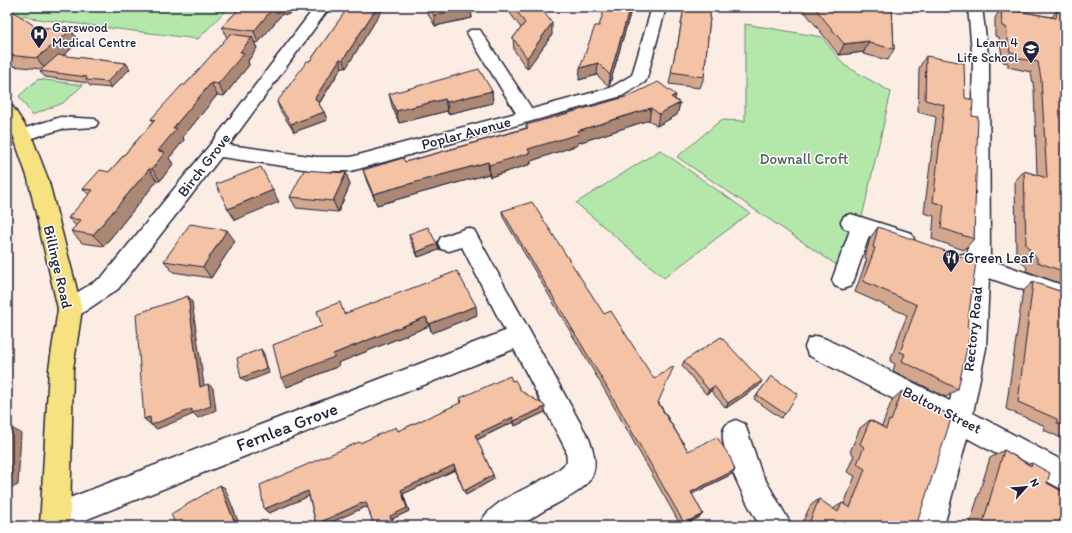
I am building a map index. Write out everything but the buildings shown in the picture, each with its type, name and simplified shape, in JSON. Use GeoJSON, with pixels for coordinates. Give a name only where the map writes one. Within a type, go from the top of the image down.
{"type":"FeatureCollection","features":[{"type":"Feature","properties":{"kind":"main road","name":"Billinge Road"},"geometry":{"type":"LineString","coordinates":[[7,111],[22,135],[38,179],[70,309],[61,369],[55,522]]}},
{"type":"Feature","properties":{"kind":"street","name":"Birch Grove"},"geometry":{"type":"LineString","coordinates":[[70,309],[110,283],[148,238],[323,7]]}},
{"type":"Feature","properties":{"kind":"street","name":"Poplar Avenue"},"geometry":{"type":"LineString","coordinates":[[216,150],[317,164],[351,164],[616,92],[639,78],[659,7]]}},
{"type":"Feature","properties":{"kind":"street","name":"Rectory Road"},"geometry":{"type":"LineString","coordinates":[[929,526],[959,419],[974,348],[979,265],[981,63],[974,35],[971,7]]}},
{"type":"Feature","properties":{"kind":"street"},"geometry":{"type":"LineString","coordinates":[[475,33],[527,116]]}},
{"type":"Feature","properties":{"kind":"street"},"geometry":{"type":"LineString","coordinates":[[22,135],[61,123],[89,123]]}},
{"type":"Feature","properties":{"kind":"street"},"geometry":{"type":"LineString","coordinates":[[843,280],[857,224],[921,245]]}},
{"type":"Feature","properties":{"kind":"street"},"geometry":{"type":"LineString","coordinates":[[449,242],[467,236],[579,448],[582,467],[569,481],[502,519]]}},
{"type":"Feature","properties":{"kind":"street"},"geometry":{"type":"LineString","coordinates":[[950,255],[1065,295]]}},
{"type":"Feature","properties":{"kind":"street","name":"Fernlea Grove"},"geometry":{"type":"LineString","coordinates":[[55,522],[519,336]]}},
{"type":"Feature","properties":{"kind":"street","name":"Bolton Street"},"geometry":{"type":"LineString","coordinates":[[817,347],[959,419],[1065,477]]}},
{"type":"Feature","properties":{"kind":"street"},"geometry":{"type":"LineString","coordinates":[[736,433],[742,463],[750,482],[762,504],[777,526]]}},
{"type":"Feature","properties":{"kind":"green space"},"geometry":{"type":"Polygon","coordinates":[[[7,7],[229,7],[198,39],[30,18],[25,15],[7,23],[7,7]]]}},
{"type":"Feature","properties":{"kind":"green space","name":"Downall Croft"},"geometry":{"type":"Polygon","coordinates":[[[745,24],[822,37],[844,65],[891,92],[862,217],[854,214],[852,229],[838,266],[677,157],[721,120],[745,121],[745,24]]]}},
{"type":"Feature","properties":{"kind":"green space"},"geometry":{"type":"Polygon","coordinates":[[[38,79],[83,85],[63,103],[32,115],[19,96],[38,79]]]}},
{"type":"Feature","properties":{"kind":"green space"},"geometry":{"type":"Polygon","coordinates":[[[660,150],[750,213],[664,278],[576,203],[660,150]]]}},
{"type":"Feature","properties":{"kind":"place","name":"Garswood Medical Centre"},"geometry":{"type":"Point","coordinates":[39,49]}},
{"type":"Feature","properties":{"kind":"place","name":"Learn 4 Life School"},"geometry":{"type":"Point","coordinates":[1031,64]}},
{"type":"Feature","properties":{"kind":"place","name":"Green Leaf"},"geometry":{"type":"Point","coordinates":[951,273]}}]}
